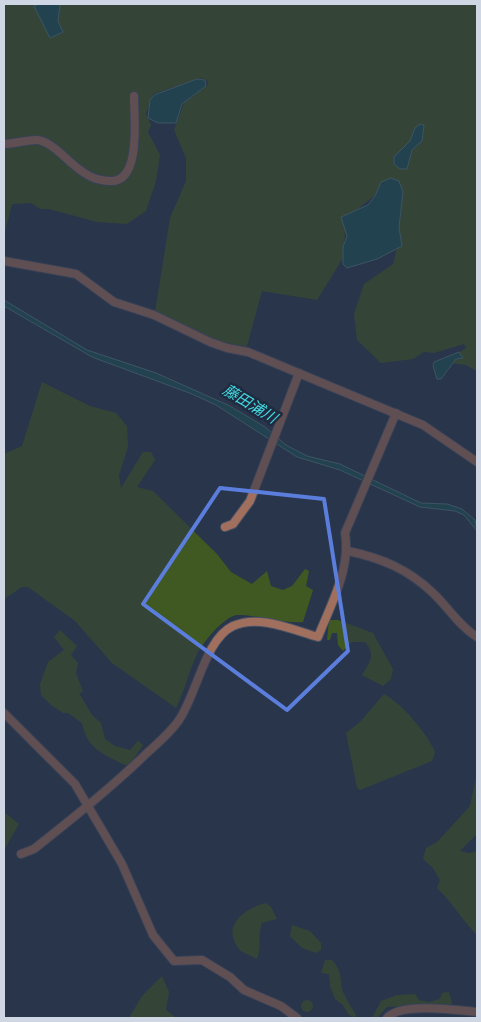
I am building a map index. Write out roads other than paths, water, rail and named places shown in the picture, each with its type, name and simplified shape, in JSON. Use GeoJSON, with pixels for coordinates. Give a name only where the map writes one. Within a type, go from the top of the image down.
{"type":"FeatureCollection","features":[{"type":"Feature","properties":{"kind":"street"},"geometry":{"type":"LineString","coordinates":[[4,144],[37,140],[46,144],[87,176],[96,180],[115,182],[127,174],[133,158],[134,96]]}},
{"type":"Feature","properties":{"kind":"street"},"geometry":{"type":"LineString","coordinates":[[4,261],[76,274],[114,302],[154,314],[210,342],[248,352],[424,425],[477,462]]}},
{"type":"Feature","properties":{"kind":"street"},"geometry":{"type":"LineString","coordinates":[[225,527],[233,524],[250,502],[299,373]]}},
{"type":"Feature","properties":{"kind":"street"},"geometry":{"type":"LineString","coordinates":[[21,854],[34,849],[115,784],[178,722],[192,698],[213,646],[232,627],[245,622],[265,623],[318,637],[344,568],[348,551],[345,533],[396,413]]}},
{"type":"Feature","properties":{"kind":"street"},"geometry":{"type":"LineString","coordinates":[[348,551],[380,558],[407,572],[434,594],[467,630],[477,637]]}},
{"type":"Feature","properties":{"kind":"street"},"geometry":{"type":"LineString","coordinates":[[4,713],[75,784],[122,864],[153,935],[174,961],[202,960],[230,977],[244,990],[281,1006],[297,1018]]}},
{"type":"Feature","properties":{"kind":"street"},"geometry":{"type":"LineString","coordinates":[[387,1018],[401,1010],[452,1009],[477,1012]]}},
{"type":"Feature","properties":{"kind":"water label","name":"藤田浦川"},"geometry":{"type":"Point","coordinates":[250,404]}}]}
